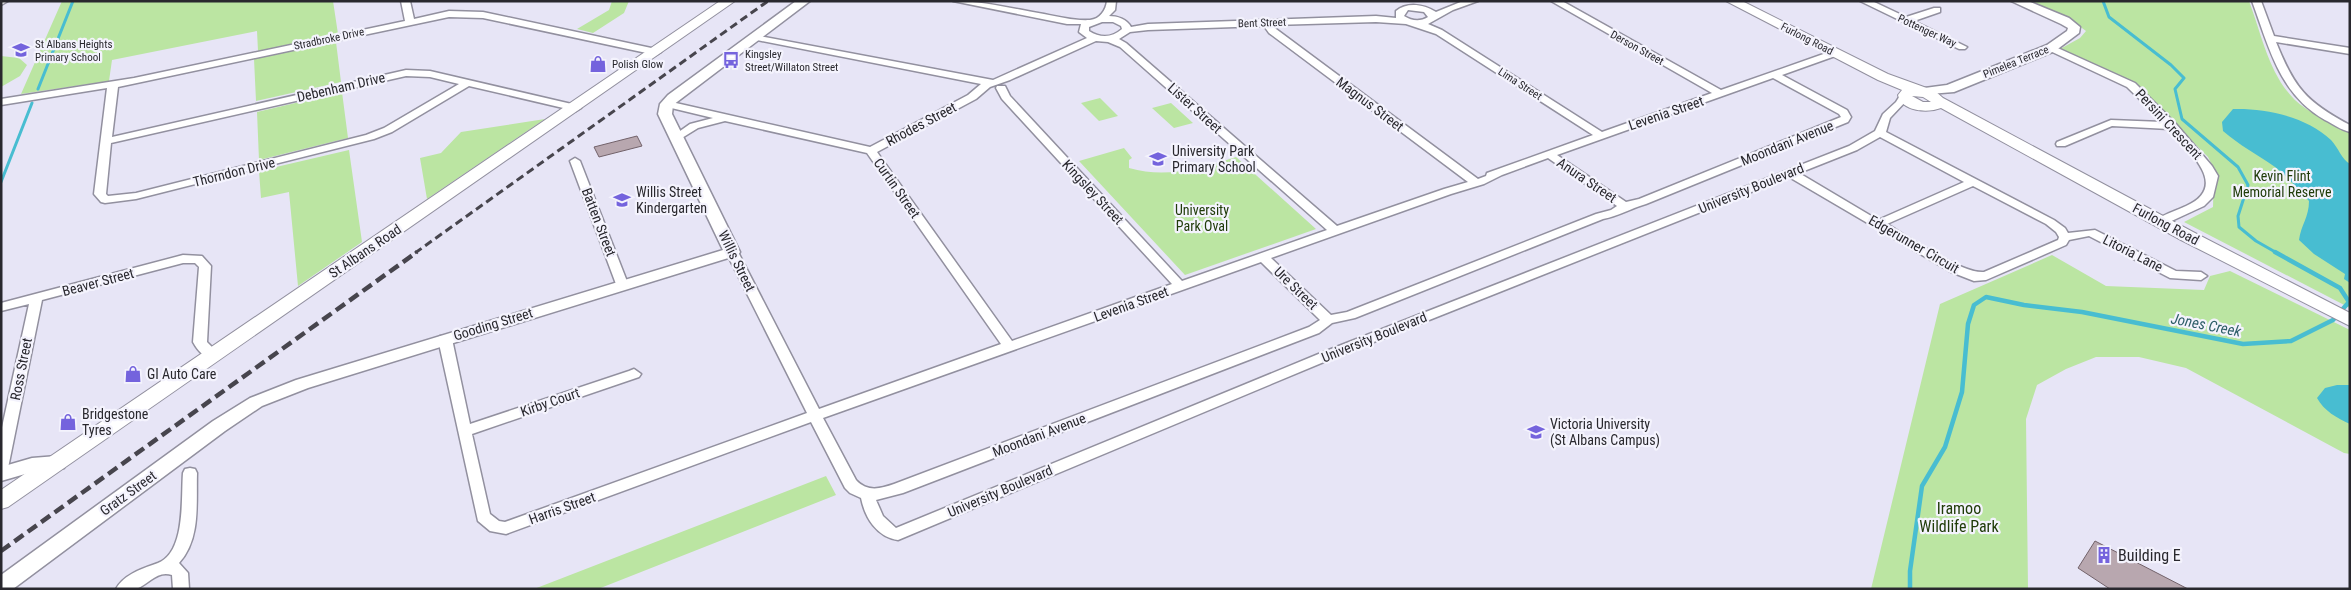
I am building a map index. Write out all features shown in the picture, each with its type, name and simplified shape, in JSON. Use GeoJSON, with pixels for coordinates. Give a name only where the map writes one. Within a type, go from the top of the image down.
{"type":"FeatureCollection","features":[{"type":"Feature","properties":{"kind":"main road","name":"St Albans Road"},"geometry":{"type":"LineString","coordinates":[[1,501],[576,108],[729,1]]}},
{"type":"Feature","properties":{"kind":"main road","name":"Furlong Road"},"geometry":{"type":"LineString","coordinates":[[1732,1],[1883,77],[1922,99],[1983,126],[2161,222],[2350,320]]}},
{"type":"Feature","properties":{"kind":"street"},"geometry":{"type":"LineString","coordinates":[[405,1],[410,22]]}},
{"type":"Feature","properties":{"kind":"street"},"geometry":{"type":"LineString","coordinates":[[667,104],[804,1]]}},
{"type":"Feature","properties":{"kind":"street"},"geometry":{"type":"LineString","coordinates":[[957,1],[1067,22],[1088,30]]}},
{"type":"Feature","properties":{"kind":"street"},"geometry":{"type":"LineString","coordinates":[[1417,23],[1428,13],[1474,1]]}},
{"type":"Feature","properties":{"kind":"street","name":"Derson Street"},"geometry":{"type":"LineString","coordinates":[[1555,1],[1720,94]]}},
{"type":"Feature","properties":{"kind":"street","name":"Pottenger Way"},"geometry":{"type":"LineString","coordinates":[[1864,1],[1962,47]]}},
{"type":"Feature","properties":{"kind":"street","name":"Pimelea Terrace"},"geometry":{"type":"LineString","coordinates":[[1922,99],[2051,48],[2073,33],[2074,27],[2065,21],[2017,1]]}},
{"type":"Feature","properties":{"kind":"street"},"geometry":{"type":"LineString","coordinates":[[2256,1],[2290,84],[2302,98],[2321,113],[2350,129]]}},
{"type":"Feature","properties":{"kind":"street"},"geometry":{"type":"LineString","coordinates":[[1101,19],[1111,6]]}},
{"type":"Feature","properties":{"kind":"street"},"geometry":{"type":"LineString","coordinates":[[1111,6],[1115,19],[1124,34]]}},
{"type":"Feature","properties":{"kind":"street"},"geometry":{"type":"LineString","coordinates":[[1402,6],[1400,17],[1406,21]]}},
{"type":"Feature","properties":{"kind":"street","name":"Bent Street"},"geometry":{"type":"LineString","coordinates":[[1376,19],[1402,6],[1428,13]]}},
{"type":"Feature","properties":{"kind":"street"},"geometry":{"type":"LineString","coordinates":[[1905,21],[1937,10]]}},
{"type":"Feature","properties":{"kind":"street","name":"Lima Street"},"geometry":{"type":"LineString","coordinates":[[1428,13],[1439,32]]}},
{"type":"Feature","properties":{"kind":"street","name":"Stradbroke Drive"},"geometry":{"type":"LineString","coordinates":[[1,102],[113,84],[441,15],[471,14],[656,52]]}},
{"type":"Feature","properties":{"kind":"street","name":"Rhodes Street"},"geometry":{"type":"LineString","coordinates":[[871,151],[994,88],[1074,44],[1101,19],[1115,19]]}},
{"type":"Feature","properties":{"kind":"street","name":"Bent Street"},"geometry":{"type":"LineString","coordinates":[[1124,34],[1148,27],[1376,19],[1417,23]]}},
{"type":"Feature","properties":{"kind":"street","name":"Magnus Street"},"geometry":{"type":"LineString","coordinates":[[1267,23],[1272,31],[1472,180]]}},
{"type":"Feature","properties":{"kind":"street","name":"Lima Street"},"geometry":{"type":"LineString","coordinates":[[1417,23],[1439,32],[1601,136]]}},
{"type":"Feature","properties":{"kind":"street","name":"Lister Street"},"geometry":{"type":"LineString","coordinates":[[1088,30],[1110,39],[1124,34],[1334,231]]}},
{"type":"Feature","properties":{"kind":"street","name":"Kingsley Street"},"geometry":{"type":"LineString","coordinates":[[757,37],[974,81],[994,88],[1181,286]]}},
{"type":"Feature","properties":{"kind":"street"},"geometry":{"type":"LineString","coordinates":[[2271,38],[2350,51]]}},
{"type":"Feature","properties":{"kind":"street","name":"Persini Crescent"},"geometry":{"type":"LineString","coordinates":[[2051,48],[2131,85],[2202,159],[2212,176],[2209,195],[2204,200],[2161,222]]}},
{"type":"Feature","properties":{"kind":"street","name":"Levenia Street"},"geometry":{"type":"LineString","coordinates":[[814,416],[1334,231],[1448,191],[1460,189],[1472,180],[1490,179],[1497,174],[1601,136],[1835,53]]}},
{"type":"Feature","properties":{"kind":"street","name":"Debenham Drive"},"geometry":{"type":"LineString","coordinates":[[107,141],[397,75],[424,73],[576,108]]}},
{"type":"Feature","properties":{"kind":"street","name":"Moondani Avenue"},"geometry":{"type":"LineString","coordinates":[[868,495],[898,489],[1300,333],[1314,330],[1326,318],[1343,317],[1600,216],[1615,213],[1621,204],[1642,202],[1844,120],[1846,117],[1843,112],[1774,75]]}},
{"type":"Feature","properties":{"kind":"street","name":"Thorndon Drive"},"geometry":{"type":"LineString","coordinates":[[113,84],[100,194],[106,200],[121,199],[370,137],[388,130],[467,83]]}},
{"type":"Feature","properties":{"kind":"street"},"geometry":{"type":"LineString","coordinates":[[1889,113],[1922,99]]}},
{"type":"Feature","properties":{"kind":"street"},"geometry":{"type":"LineString","coordinates":[[1922,99],[1902,104],[1889,113],[1884,120],[1880,133],[2050,222],[2061,230],[2065,237]]}},
{"type":"Feature","properties":{"kind":"street","name":"Curtin Street"},"geometry":{"type":"LineString","coordinates":[[667,104],[871,151],[1010,347]]}},
{"type":"Feature","properties":{"kind":"street","name":"Willis Street"},"geometry":{"type":"LineString","coordinates":[[667,104],[665,114],[814,416]]}},
{"type":"Feature","properties":{"kind":"street","name":"Curtin Street"},"geometry":{"type":"LineString","coordinates":[[677,138],[694,126],[724,118]]}},
{"type":"Feature","properties":{"kind":"street"},"geometry":{"type":"LineString","coordinates":[[2062,144],[2111,123],[2172,126]]}},
{"type":"Feature","properties":{"kind":"street","name":"University Boulevard"},"geometry":{"type":"LineString","coordinates":[[868,495],[868,502],[874,515],[891,532],[898,534],[1326,356],[1853,148],[1880,133]]}},
{"type":"Feature","properties":{"kind":"street","name":"Anura Street"},"geometry":{"type":"LineString","coordinates":[[1550,155],[1621,204]]}},
{"type":"Feature","properties":{"kind":"street","name":"Batten Street"},"geometry":{"type":"LineString","coordinates":[[575,161],[622,284]]}},
{"type":"Feature","properties":{"kind":"street","name":"Edgerunner Circuit"},"geometry":{"type":"LineString","coordinates":[[1790,173],[1955,269],[1974,277],[1986,276],[2062,242],[2065,237]]}},
{"type":"Feature","properties":{"kind":"street"},"geometry":{"type":"LineString","coordinates":[[1878,224],[1973,182]]}},
{"type":"Feature","properties":{"kind":"street","name":"Litoria Lane"},"geometry":{"type":"LineString","coordinates":[[2065,237],[2091,232],[2174,274],[2201,276]]}},
{"type":"Feature","properties":{"kind":"street","name":"Gooding Street"},"geometry":{"type":"LineString","coordinates":[[256,402],[302,384],[622,284],[732,252]]}},
{"type":"Feature","properties":{"kind":"street","name":"Ure Street"},"geometry":{"type":"LineString","coordinates":[[1263,257],[1326,318]]}},
{"type":"Feature","properties":{"kind":"street","name":"Beaver Street"},"geometry":{"type":"LineString","coordinates":[[1,307],[183,260],[195,259],[202,261],[205,266],[200,342],[203,348],[213,355]]}},
{"type":"Feature","properties":{"kind":"street","name":"Ross Street"},"geometry":{"type":"LineString","coordinates":[[1,468],[36,298]]}},
{"type":"Feature","properties":{"kind":"street","name":"Harris Street"},"geometry":{"type":"LineString","coordinates":[[445,339],[483,517],[495,527],[506,528],[814,416]]}},
{"type":"Feature","properties":{"kind":"street","name":"Kirby Court"},"geometry":{"type":"LineString","coordinates":[[465,431],[634,374]]}},
{"type":"Feature","properties":{"kind":"street","name":"Gratz Street"},"geometry":{"type":"LineString","coordinates":[[1,586],[219,426],[256,402]]}},
{"type":"Feature","properties":{"kind":"street"},"geometry":{"type":"LineString","coordinates":[[814,416],[850,484],[860,493],[868,495]]}},
{"type":"Feature","properties":{"kind":"street"},"geometry":{"type":"LineString","coordinates":[[1,474],[35,464],[57,463]]}},
{"type":"Feature","properties":{"kind":"street"},"geometry":{"type":"LineString","coordinates":[[166,567],[180,552],[187,535],[190,473]]}},
{"type":"Feature","properties":{"kind":"street"},"geometry":{"type":"LineString","coordinates":[[124,589],[150,570],[166,567],[175,568],[180,573],[181,589]]}},
{"type":"Feature","properties":{"kind":"green space"},"geometry":{"type":"Polygon","coordinates":[[[62,1],[333,1],[338,34],[258,51],[257,31],[112,60],[109,81],[21,94],[62,1]]]}},
{"type":"Feature","properties":{"kind":"green space"},"geometry":{"type":"Polygon","coordinates":[[[612,1],[629,1],[624,13],[593,33],[577,29],[609,10],[612,1]]]}},
{"type":"Feature","properties":{"kind":"green space","name":"Kevin Flint Memorial Reserve"},"geometry":{"type":"Polygon","coordinates":[[[2025,1],[2249,1],[2270,60],[2284,87],[2305,108],[2327,120],[2350,129],[2350,308],[2184,222],[2213,207],[2214,169],[2208,157],[2136,85],[2060,49],[2080,38],[2086,31],[2071,20],[2025,1]]]}},
{"type":"Feature","properties":{"kind":"green space"},"geometry":{"type":"Polygon","coordinates":[[[336,42],[341,82],[256,101],[254,59],[336,42]]]}},
{"type":"Feature","properties":{"kind":"green space"},"geometry":{"type":"Polygon","coordinates":[[[1,56],[19,58],[27,65],[20,76],[1,87],[1,56]]]}},
{"type":"Feature","properties":{"kind":"green space"},"geometry":{"type":"Polygon","coordinates":[[[342,92],[348,138],[259,160],[257,112],[342,92]]]}},
{"type":"Feature","properties":{"kind":"green space"},"geometry":{"type":"Polygon","coordinates":[[[1100,98],[1118,116],[1099,121],[1081,103],[1100,98]]]}},
{"type":"Feature","properties":{"kind":"green space"},"geometry":{"type":"Polygon","coordinates":[[[1171,103],[1193,123],[1174,128],[1152,108],[1171,103]]]}},
{"type":"Feature","properties":{"kind":"green space"},"geometry":{"type":"Polygon","coordinates":[[[545,119],[427,199],[420,158],[441,153],[461,132],[545,119]]]}},
{"type":"Feature","properties":{"kind":"green space","name":"University Park Oval"},"geometry":{"type":"Polygon","coordinates":[[[1124,148],[1132,158],[1129,160],[1129,168],[1143,171],[1183,171],[1236,157],[1316,229],[1185,275],[1079,161],[1124,148]]]}},
{"type":"Feature","properties":{"kind":"green space"},"geometry":{"type":"Polygon","coordinates":[[[349,150],[362,242],[298,286],[289,192],[261,198],[259,171],[349,150]]]}},
{"type":"Feature","properties":{"kind":"green space","name":"Iramoo Wildlife Park"},"geometry":{"type":"Polygon","coordinates":[[[2052,255],[2106,286],[2204,290],[2210,276],[2230,271],[2350,330],[2350,454],[2344,453],[2186,368],[2139,357],[2096,357],[2066,369],[2037,385],[2026,419],[2028,589],[1871,589],[1940,304],[2052,255]]]}},
{"type":"Feature","properties":{"kind":"green space"},"geometry":{"type":"Polygon","coordinates":[[[826,476],[836,495],[598,589],[534,589],[826,476]]]}},
{"type":"Feature","properties":{"kind":"water"},"geometry":{"type":"Polygon","coordinates":[[[2233,109],[2272,112],[2310,125],[2331,140],[2350,164],[2350,283],[2344,279],[2345,274],[2314,254],[2299,240],[2308,212],[2309,201],[2280,171],[2223,131],[2222,122],[2233,109]]]}},
{"type":"Feature","properties":{"kind":"water"},"geometry":{"type":"Polygon","coordinates":[[[2337,385],[2350,385],[2350,424],[2327,410],[2317,398],[2325,388],[2337,385]]]}},
{"type":"Feature","properties":{"kind":"building"},"geometry":{"type":"Polygon","coordinates":[[[637,136],[642,146],[599,157],[594,147],[637,136]]]}},
{"type":"Feature","properties":{"kind":"building","name":"Building E"},"geometry":{"type":"Polygon","coordinates":[[[2095,541],[2188,589],[2110,589],[2078,568],[2095,541]]]}},
{"type":"Feature","properties":{"kind":"waterway"},"geometry":{"type":"LineString","coordinates":[[38,89],[73,1]]}},
{"type":"Feature","properties":{"kind":"waterway","name":"Jones Creek"},"geometry":{"type":"LineString","coordinates":[[2103,1],[2109,17],[2171,65],[2184,78],[2175,89],[2182,119],[2238,167],[2248,185],[2238,216],[2239,227],[2256,241],[2277,253]]}},
{"type":"Feature","properties":{"kind":"waterway"},"geometry":{"type":"LineString","coordinates":[[1,182],[32,103]]}},
{"type":"Feature","properties":{"kind":"waterway","name":"Jones Creek"},"geometry":{"type":"LineString","coordinates":[[1910,589],[1910,571],[1922,486],[1945,447],[1962,392],[1968,324],[1974,305],[1986,297],[2024,305],[2082,312],[2243,344],[2291,341],[2333,320],[2349,302],[2340,288],[2275,252]]}},
{"type":"Feature","properties":{"kind":"railway"},"geometry":{"type":"LineString","coordinates":[[415,253],[768,1]]}},
{"type":"Feature","properties":{"kind":"railway"},"geometry":{"type":"LineString","coordinates":[[1,551],[417,252]]}},
{"type":"Feature","properties":{"kind":"place","name":"St Albans Heights Primary School"},"geometry":{"type":"Point","coordinates":[21,50]}},
{"type":"Feature","properties":{"kind":"place","name":"Kingsley Street/Willaton Street"},"geometry":{"type":"Point","coordinates":[731,60]}},
{"type":"Feature","properties":{"kind":"place","name":"Polish Glow"},"geometry":{"type":"Point","coordinates":[598,64]}},
{"type":"Feature","properties":{"kind":"place","name":"University Park Primary School"},"geometry":{"type":"Point","coordinates":[1158,159]}},
{"type":"Feature","properties":{"kind":"place","name":"Willis Street Kindergarten"},"geometry":{"type":"Point","coordinates":[622,200]}},
{"type":"Feature","properties":{"kind":"place","name":"GI Auto Care"},"geometry":{"type":"Point","coordinates":[133,374]}},
{"type":"Feature","properties":{"kind":"place","name":"Bridgestone Tyres"},"geometry":{"type":"Point","coordinates":[68,422]}},
{"type":"Feature","properties":{"kind":"place","name":"Victoria University (St Albans Campus)"},"geometry":{"type":"Point","coordinates":[1536,432]}},
{"type":"Feature","properties":{"kind":"place","name":"Building E"},"geometry":{"type":"Point","coordinates":[2104,555]}}]}
